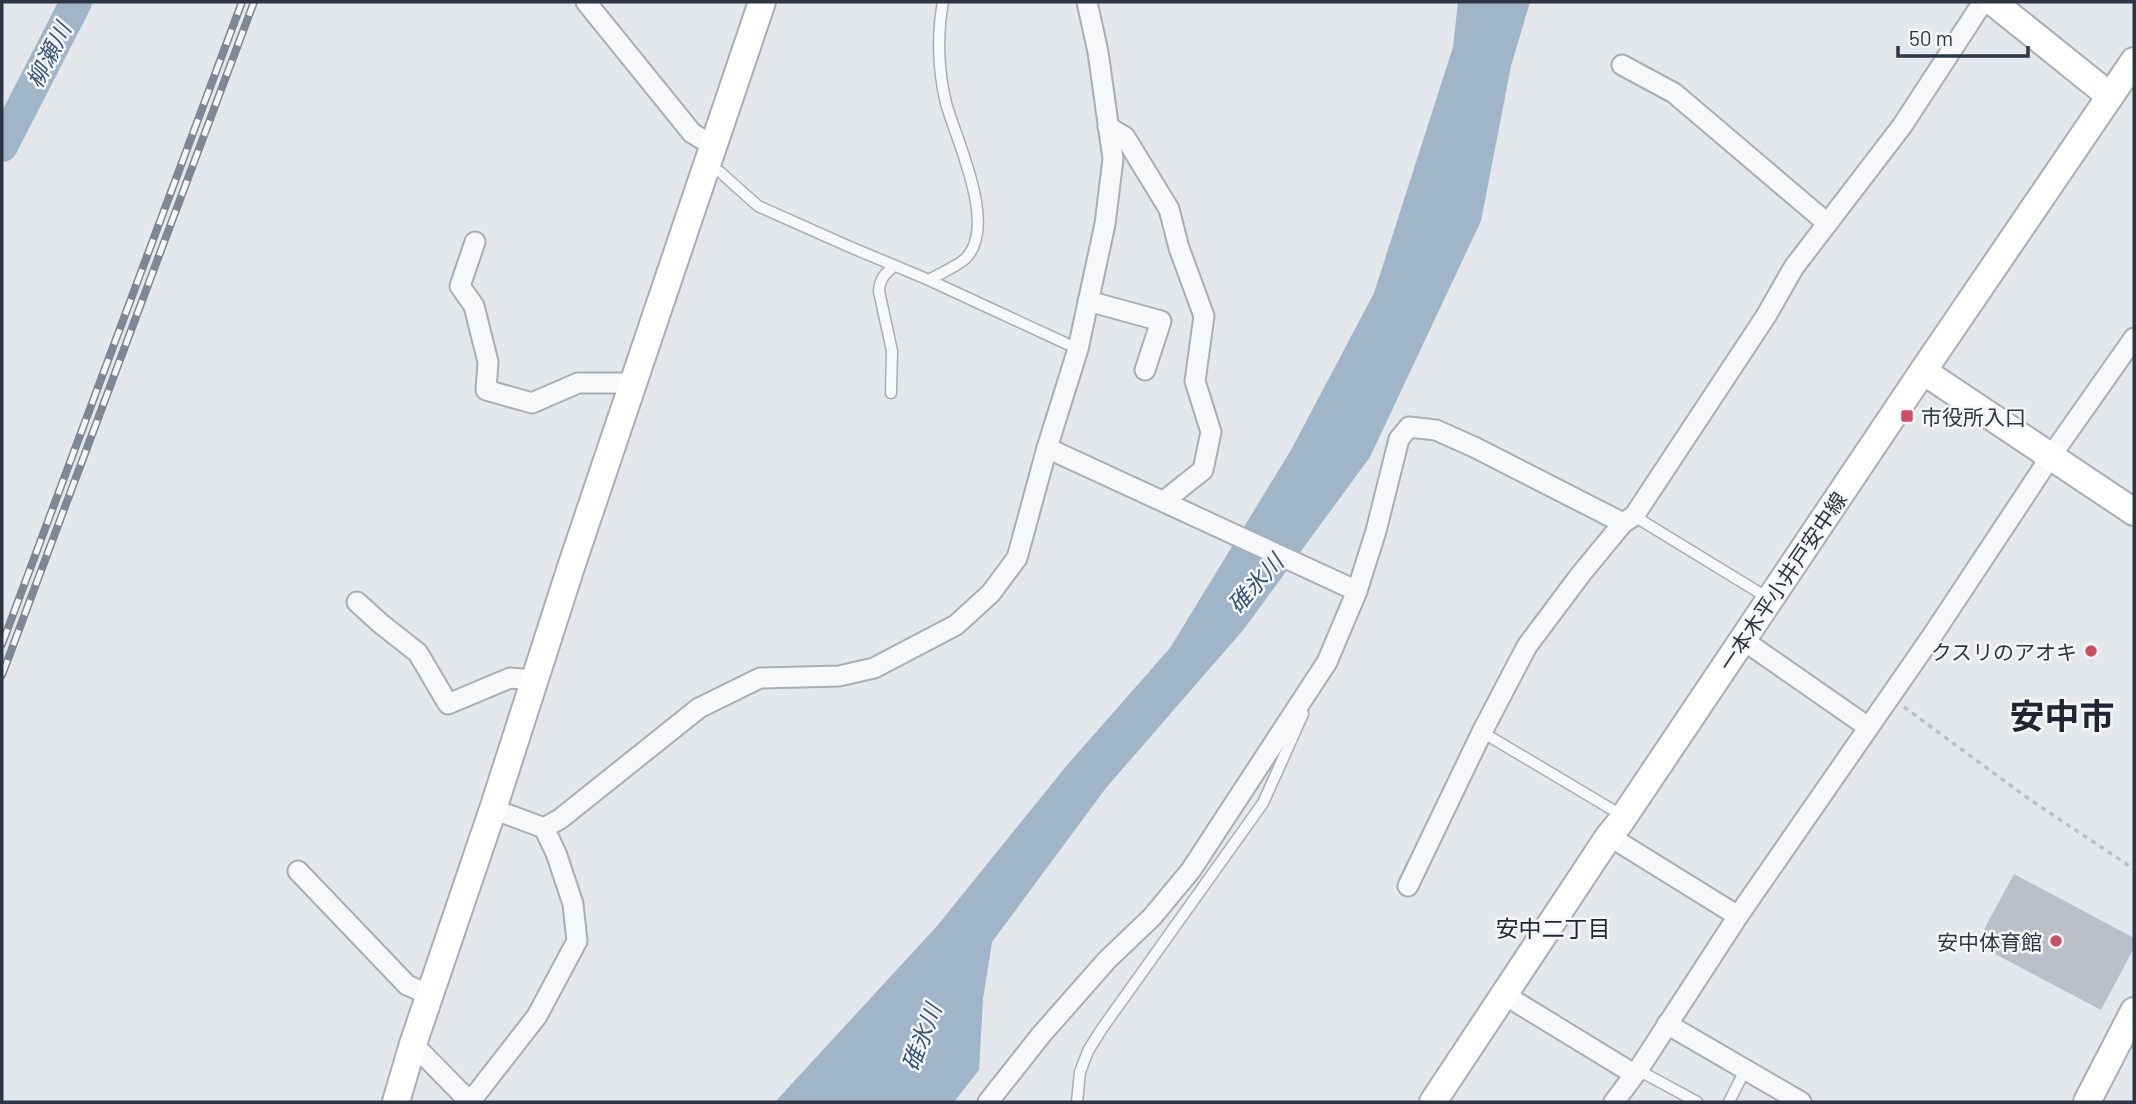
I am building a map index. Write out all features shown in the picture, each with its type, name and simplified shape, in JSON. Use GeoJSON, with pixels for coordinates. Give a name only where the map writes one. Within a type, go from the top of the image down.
{"type":"FeatureCollection","features":[{"type":"Feature","properties":{"kind":"street"},"geometry":{"type":"LineString","coordinates":[[586,2],[710,157]]}},
{"type":"Feature","properties":{"kind":"street"},"geometry":{"type":"LineString","coordinates":[[396,1102],[534,680],[762,2]]}},
{"type":"Feature","properties":{"kind":"street"},"geometry":{"type":"LineString","coordinates":[[544,828],[560,819],[699,708],[760,678],[839,676],[874,668],[956,625],[991,593],[1017,558],[1077,349],[1105,224],[1113,159],[1098,52],[1087,2]]}},
{"type":"Feature","properties":{"kind":"street"},"geometry":{"type":"LineString","coordinates":[[1408,887],[1482,732],[1527,646],[1581,574],[1629,519],[1766,316],[1794,267],[1902,127],[1983,2]]}},
{"type":"Feature","properties":{"kind":"street"},"geometry":{"type":"LineString","coordinates":[[1993,2],[2110,96]]}},
{"type":"Feature","properties":{"kind":"street","name":"一本木平小井戸安中線"},"geometry":{"type":"LineString","coordinates":[[1433,1102],[1616,826],[2134,61]]}},
{"type":"Feature","properties":{"kind":"street"},"geometry":{"type":"LineString","coordinates":[[1622,65],[1674,93],[1827,223]]}},
{"type":"Feature","properties":{"kind":"street"},"geometry":{"type":"LineString","coordinates":[[1108,127],[1125,137],[1169,209],[1179,248],[1204,316],[1195,381],[1211,432],[1203,470],[1169,503]]}},
{"type":"Feature","properties":{"kind":"street"},"geometry":{"type":"LineString","coordinates":[[475,242],[460,285],[474,306],[488,362],[486,390],[532,403],[578,383],[633,383]]}},
{"type":"Feature","properties":{"kind":"street"},"geometry":{"type":"LineString","coordinates":[[1088,301],[1161,321],[1146,370]]}},
{"type":"Feature","properties":{"kind":"street"},"geometry":{"type":"LineString","coordinates":[[1614,1102],[1738,916],[1932,636],[2051,456],[2134,338]]}},
{"type":"Feature","properties":{"kind":"street"},"geometry":{"type":"LineString","coordinates":[[1923,371],[2134,513]]}},
{"type":"Feature","properties":{"kind":"street"},"geometry":{"type":"LineString","coordinates":[[988,1102],[1107,960],[1152,917],[1191,870],[1327,662],[1351,588],[1376,531],[1399,439],[1409,427],[1436,430],[1629,519]]}},
{"type":"Feature","properties":{"kind":"street"},"geometry":{"type":"LineString","coordinates":[[1047,448],[1351,588]]}},
{"type":"Feature","properties":{"kind":"street"},"geometry":{"type":"LineString","coordinates":[[358,602],[418,653],[448,704],[510,678],[534,680]]}},
{"type":"Feature","properties":{"kind":"street"},"geometry":{"type":"LineString","coordinates":[[1743,640],[1868,727]]}},
{"type":"Feature","properties":{"kind":"street"},"geometry":{"type":"LineString","coordinates":[[413,1044],[470,1102],[537,1016],[577,941],[573,904],[556,853],[544,828],[493,809]]}},
{"type":"Feature","properties":{"kind":"street"},"geometry":{"type":"LineString","coordinates":[[1616,826],[1738,916]]}},
{"type":"Feature","properties":{"kind":"street"},"geometry":{"type":"LineString","coordinates":[[298,871],[407,985],[430,995]]}},
{"type":"Feature","properties":{"kind":"street"},"geometry":{"type":"LineString","coordinates":[[1503,994],[1636,1072]]}},
{"type":"Feature","properties":{"kind":"street"},"geometry":{"type":"LineString","coordinates":[[2092,1100],[2134,1011]]}},
{"type":"Feature","properties":{"kind":"street"},"geometry":{"type":"LineString","coordinates":[[1667,1024],[1801,1102]]}},
{"type":"Feature","properties":{"kind":"lane"},"geometry":{"type":"LineString","coordinates":[[929,280],[966,258],[976,240],[978,222],[965,160],[946,102],[939,52],[943,2]]}},
{"type":"Feature","properties":{"kind":"lane"},"geometry":{"type":"LineString","coordinates":[[710,157],[720,172],[758,206],[929,280],[1077,349]]}},
{"type":"Feature","properties":{"kind":"lane"},"geometry":{"type":"LineString","coordinates":[[891,393],[891,351],[879,291],[884,274],[894,266]]}},
{"type":"Feature","properties":{"kind":"lane"},"geometry":{"type":"LineString","coordinates":[[1629,519],[1770,599]]}},
{"type":"Feature","properties":{"kind":"lane"},"geometry":{"type":"LineString","coordinates":[[1077,1102],[1080,1072],[1088,1051],[1101,1030],[1263,803],[1303,714],[1299,706]]}},
{"type":"Feature","properties":{"kind":"lane"},"geometry":{"type":"LineString","coordinates":[[1482,732],[1616,826]]}},
{"type":"Feature","properties":{"kind":"lane"},"geometry":{"type":"LineString","coordinates":[[1729,1102],[1745,1070]]}},
{"type":"Feature","properties":{"kind":"lane"},"geometry":{"type":"LineString","coordinates":[[1636,1072],[1697,1102]]}},
{"type":"Feature","properties":{"kind":"path"},"geometry":{"type":"LineString","coordinates":[[1889,697],[2029,799],[2134,869]]}},
{"type":"Feature","properties":{"kind":"water","name":"碓氷川"},"geometry":{"type":"Polygon","coordinates":[[[1458,2],[1530,2],[1511,66],[1481,221],[1370,457],[1244,629],[1106,788],[992,942],[983,999],[979,1070],[954,1102],[775,1102],[937,926],[1068,764],[1170,648],[1291,450],[1374,293],[1453,47],[1458,2]]]}},
{"type":"Feature","properties":{"kind":"building","name":"安中体育館"},"geometry":{"type":"Polygon","coordinates":[[[2014,874],[2134,938],[2134,948],[2101,1010],[1976,944],[2014,874]]]}},
{"type":"Feature","properties":{"kind":"waterway","name":"柳瀬川"},"geometry":{"type":"LineString","coordinates":[[2,146],[76,2]]}},
{"type":"Feature","properties":{"kind":"railway"},"geometry":{"type":"LineString","coordinates":[[2,644],[242,2]]}},
{"type":"Feature","properties":{"kind":"railway"},"geometry":{"type":"LineString","coordinates":[[2,675],[254,2]]}},
{"type":"Feature","properties":{"kind":"place","name":"市役所入口"},"geometry":{"type":"Point","coordinates":[1907,416]}},
{"type":"Feature","properties":{"kind":"place","name":"クスリのアオキ"},"geometry":{"type":"Point","coordinates":[2091,651]}},
{"type":"Feature","properties":{"kind":"place","name":"安中体育館"},"geometry":{"type":"Point","coordinates":[2056,941]}},
{"type":"Feature","properties":{"kind":"district","name":"安中市"},"geometry":{"type":"Point","coordinates":[2062,715]}},
{"type":"Feature","properties":{"kind":"district","name":"安中二丁目"},"geometry":{"type":"Point","coordinates":[1553,928]}}]}
